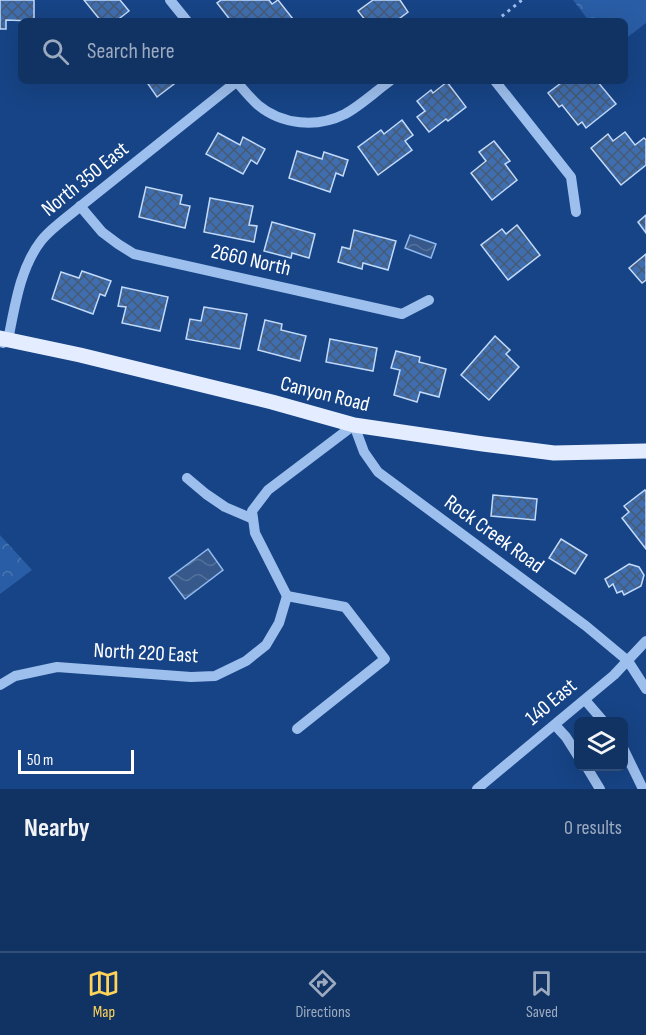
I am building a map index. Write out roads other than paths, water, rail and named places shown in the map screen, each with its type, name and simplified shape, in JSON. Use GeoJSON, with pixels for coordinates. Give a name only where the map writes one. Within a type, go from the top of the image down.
{"type":"FeatureCollection","features":[{"type":"Feature","properties":{"kind":"main road","name":"Canyon Road"},"geometry":{"type":"LineString","coordinates":[[3,341],[80,355],[261,399],[354,425],[554,453],[646,451]]}},
{"type":"Feature","properties":{"kind":"street"},"geometry":{"type":"LineString","coordinates":[[170,0],[185,18]]}},
{"type":"Feature","properties":{"kind":"street","name":"North 350 East"},"geometry":{"type":"LineString","coordinates":[[3,341],[22,278],[41,240],[62,220],[232,84]]}},
{"type":"Feature","properties":{"kind":"street"},"geometry":{"type":"LineString","coordinates":[[239,84],[258,105],[273,115],[292,122],[312,123],[331,120],[347,113],[386,84]]}},
{"type":"Feature","properties":{"kind":"street"},"geometry":{"type":"LineString","coordinates":[[497,84],[570,177],[576,212]]}},
{"type":"Feature","properties":{"kind":"street","name":"2660 North"},"geometry":{"type":"LineString","coordinates":[[80,206],[102,232],[134,254],[402,314],[429,300]]}},
{"type":"Feature","properties":{"kind":"street"},"geometry":{"type":"LineString","coordinates":[[297,729],[385,659],[345,607],[287,596],[255,533],[252,511],[268,490],[354,425]]}},
{"type":"Feature","properties":{"kind":"street","name":"Rock Creek Road"},"geometry":{"type":"LineString","coordinates":[[354,425],[364,452],[378,472],[586,626],[628,661],[646,689]]}},
{"type":"Feature","properties":{"kind":"street"},"geometry":{"type":"LineString","coordinates":[[187,477],[225,507],[253,519]]}},
{"type":"Feature","properties":{"kind":"street","name":"North 220 East"},"geometry":{"type":"LineString","coordinates":[[0,685],[15,676],[57,668],[191,677],[215,676],[246,661],[266,645],[279,623],[287,596]]}},
{"type":"Feature","properties":{"kind":"street","name":"140 East"},"geometry":{"type":"LineString","coordinates":[[477,789],[585,700],[628,661],[646,641]]}},
{"type":"Feature","properties":{"kind":"street"},"geometry":{"type":"LineString","coordinates":[[585,700],[600,717]]}},
{"type":"Feature","properties":{"kind":"street"},"geometry":{"type":"LineString","coordinates":[[555,725],[574,749]]}},
{"type":"Feature","properties":{"kind":"street"},"geometry":{"type":"LineString","coordinates":[[628,758],[643,789]]}},
{"type":"Feature","properties":{"kind":"street"},"geometry":{"type":"LineString","coordinates":[[589,771],[600,789]]}},
{"type":"Feature","properties":{"kind":"water"},"geometry":{"type":"Polygon","coordinates":[[[410,235],[436,244],[431,258],[405,248],[410,235]]]}},
{"type":"Feature","properties":{"kind":"water"},"geometry":{"type":"Polygon","coordinates":[[[208,549],[223,570],[185,599],[169,578],[208,549]]]}}]}
